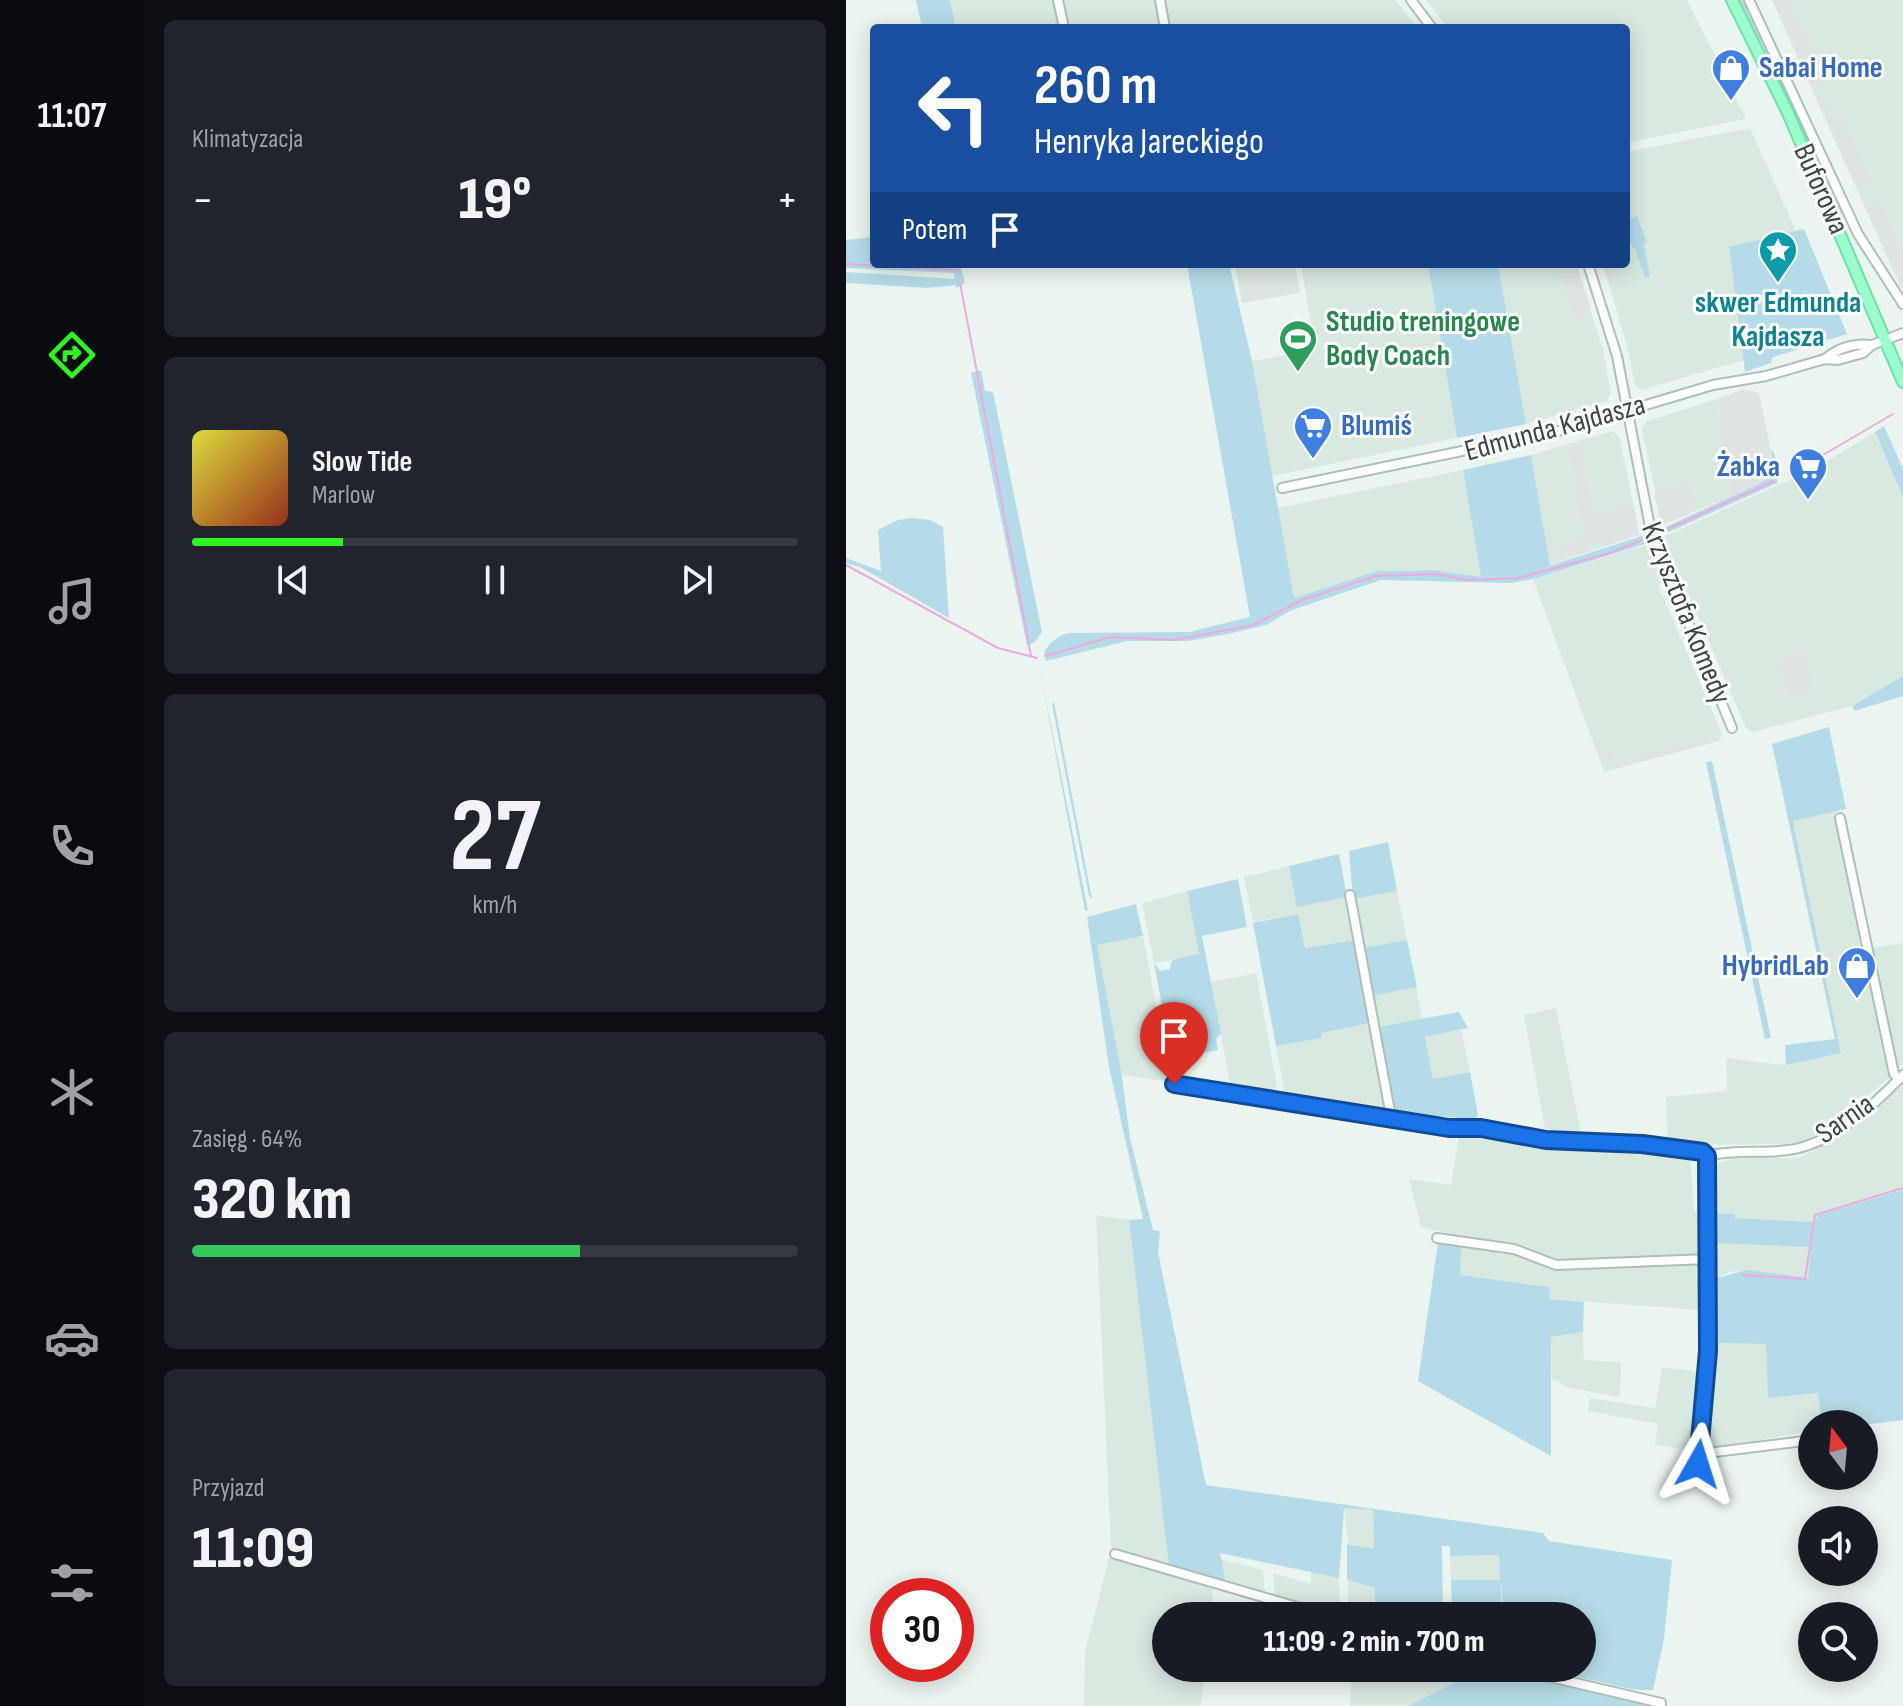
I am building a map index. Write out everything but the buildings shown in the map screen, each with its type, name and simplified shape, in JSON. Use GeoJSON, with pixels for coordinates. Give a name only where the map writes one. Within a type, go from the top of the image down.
{"type":"FeatureCollection","features":[{"type":"Feature","properties":{"kind":"main road","name":"Buforowa"},"geometry":{"type":"LineString","coordinates":[[1732,0],[1788,113],[1903,382]]}},
{"type":"Feature","properties":{"kind":"street"},"geometry":{"type":"LineString","coordinates":[[1058,0],[1063,24]]}},
{"type":"Feature","properties":{"kind":"street"},"geometry":{"type":"LineString","coordinates":[[1160,0],[1164,24]]}},
{"type":"Feature","properties":{"kind":"street"},"geometry":{"type":"LineString","coordinates":[[1411,0],[1429,24]]}},
{"type":"Feature","properties":{"kind":"street","name":"Buforowa"},"geometry":{"type":"LineString","coordinates":[[1749,0],[1858,234],[1903,304]]}},
{"type":"Feature","properties":{"kind":"street","name":"Krzysztofa Komedy"},"geometry":{"type":"LineString","coordinates":[[1589,268],[1609,324],[1651,532],[1732,728]]}},
{"type":"Feature","properties":{"kind":"street","name":"Edmunda Kajdasza"},"geometry":{"type":"LineString","coordinates":[[1282,488],[1555,432],[1713,385],[1766,376],[1825,359],[1833,352],[1860,343],[1872,345],[1903,333]]}},
{"type":"Feature","properties":{"kind":"street"},"geometry":{"type":"LineString","coordinates":[[1840,818],[1894,1074],[1901,1077]]}},
{"type":"Feature","properties":{"kind":"street"},"geometry":{"type":"LineString","coordinates":[[1350,895],[1391,1117]]}},
{"type":"Feature","properties":{"kind":"street","name":"Sarnia"},"geometry":{"type":"LineString","coordinates":[[1174,1084],[1449,1128],[1481,1128],[1572,1142],[1642,1144],[1703,1152],[1707,1156],[1724,1151],[1786,1151],[1811,1144],[1841,1127],[1901,1077]]}},
{"type":"Feature","properties":{"kind":"street"},"geometry":{"type":"LineString","coordinates":[[1707,1156],[1708,1351],[1698,1459],[1798,1442]]}},
{"type":"Feature","properties":{"kind":"street"},"geometry":{"type":"LineString","coordinates":[[1437,1238],[1514,1249],[1556,1265],[1708,1259]]}},
{"type":"Feature","properties":{"kind":"street"},"geometry":{"type":"LineString","coordinates":[[1115,1554],[1280,1602]]}},
{"type":"Feature","properties":{"kind":"street"},"geometry":{"type":"LineString","coordinates":[[1570,1682],[1661,1704]]}},
{"type":"Feature","properties":{"kind":"shaded area"},"geometry":{"type":"Polygon","coordinates":[[[916,0],[950,0],[955,24],[921,24],[916,0]]]}},
{"type":"Feature","properties":{"kind":"shaded area"},"geometry":{"type":"Polygon","coordinates":[[[950,0],[1396,0],[1414,24],[955,24],[950,0]]]}},
{"type":"Feature","properties":{"kind":"shaded area"},"geometry":{"type":"Polygon","coordinates":[[[1426,0],[1687,0],[1746,119],[1630,142],[1630,24],[1445,24],[1426,0]]]}},
{"type":"Feature","properties":{"kind":"shaded area"},"geometry":{"type":"Polygon","coordinates":[[[1737,0],[1744,0],[1840,204],[1844,228],[1770,59],[1737,0]]]}},
{"type":"Feature","properties":{"kind":"shaded area"},"geometry":{"type":"Polygon","coordinates":[[[1772,0],[1903,0],[1903,288],[1901,288],[1772,0]]]}},
{"type":"Feature","properties":{"kind":"shaded area"},"geometry":{"type":"Polygon","coordinates":[[[1772,0],[1789,0],[1827,81],[1813,88],[1772,0]]]}},
{"type":"Feature","properties":{"kind":"shaded area"},"geometry":{"type":"Polygon","coordinates":[[[1824,96],[1837,124],[1845,121],[1871,181],[1857,187],[1818,98],[1824,96]]]}},
{"type":"Feature","properties":{"kind":"shaded area"},"geometry":{"type":"Polygon","coordinates":[[[1750,128],[1796,231],[1729,248],[1744,360],[1641,390],[1635,386],[1604,268],[1630,268],[1630,151],[1750,128]]]}},
{"type":"Feature","properties":{"kind":"shaded area"},"geometry":{"type":"Polygon","coordinates":[[[1877,195],[1903,253],[1902,287],[1864,201],[1877,195]]]}},
{"type":"Feature","properties":{"kind":"shaded area"},"geometry":{"type":"Polygon","coordinates":[[[1637,216],[1647,242],[1644,244],[1650,277],[1645,278],[1630,241],[1630,219],[1637,216]]]}},
{"type":"Feature","properties":{"kind":"shaded area","name":"skwer Edmunda Kajdasza"},"geometry":{"type":"Polygon","coordinates":[[[1804,229],[1847,334],[1773,357],[1771,363],[1745,372],[1729,247],[1804,229]]]}},
{"type":"Feature","properties":{"kind":"shaded area"},"geometry":{"type":"Polygon","coordinates":[[[870,237],[870,268],[961,268],[965,283],[956,288],[955,285],[928,288],[846,283],[846,272],[955,279],[954,273],[846,268],[846,240],[870,237]]]}},
{"type":"Feature","properties":{"kind":"shaded area"},"geometry":{"type":"Polygon","coordinates":[[[1188,268],[1230,268],[1252,361],[1294,598],[1377,571],[1433,570],[1481,577],[1463,470],[1531,455],[1550,565],[1546,567],[1645,535],[1648,543],[1511,583],[1381,580],[1292,610],[1266,625],[1228,634],[1188,641],[1127,641],[1046,661],[1044,652],[1057,638],[1069,633],[1189,632],[1250,617],[1188,268]]]}},
{"type":"Feature","properties":{"kind":"shaded area"},"geometry":{"type":"Polygon","coordinates":[[[1236,268],[1296,268],[1300,293],[1242,303],[1236,268]]]}},
{"type":"Feature","properties":{"kind":"shaded area"},"geometry":{"type":"Polygon","coordinates":[[[1302,268],[1429,268],[1457,438],[1272,476],[1252,361],[1315,350],[1302,268]]]}},
{"type":"Feature","properties":{"kind":"shaded area"},"geometry":{"type":"Polygon","coordinates":[[[1429,268],[1499,268],[1526,424],[1457,438],[1429,268]]]}},
{"type":"Feature","properties":{"kind":"shaded area"},"geometry":{"type":"Polygon","coordinates":[[[1499,268],[1577,268],[1603,350],[1611,393],[1606,401],[1526,424],[1499,268]]]}},
{"type":"Feature","properties":{"kind":"shaded area"},"geometry":{"type":"Polygon","coordinates":[[[1560,268],[1577,268],[1591,308],[1585,310],[1587,317],[1575,320],[1560,268]]]}},
{"type":"Feature","properties":{"kind":"shaded area"},"geometry":{"type":"Polygon","coordinates":[[[981,370],[985,391],[993,392],[1042,632],[1034,643],[1027,645],[971,373],[981,370]]]}},
{"type":"Feature","properties":{"kind":"shaded area"},"geometry":{"type":"Polygon","coordinates":[[[1743,389],[1759,393],[1776,475],[1732,496],[1718,438],[1720,398],[1743,389]]]}},
{"type":"Feature","properties":{"kind":"shaded area"},"geometry":{"type":"Polygon","coordinates":[[[1720,398],[1718,438],[1732,496],[1662,525],[1642,429],[1647,421],[1720,398]]]}},
{"type":"Feature","properties":{"kind":"shaded area"},"geometry":{"type":"Polygon","coordinates":[[[1884,426],[1903,469],[1903,497],[1875,432],[1884,426]]]}},
{"type":"Feature","properties":{"kind":"shaded area"},"geometry":{"type":"Polygon","coordinates":[[[1612,431],[1619,436],[1640,535],[1550,565],[1531,455],[1612,431]]]}},
{"type":"Feature","properties":{"kind":"shaded area"},"geometry":{"type":"Polygon","coordinates":[[[1875,432],[1903,497],[1903,676],[1852,706],[1753,732],[1746,728],[1680,574],[1658,585],[1722,734],[1719,741],[1604,772],[1533,579],[1643,546],[1816,468],[1875,432]]]}},
{"type":"Feature","properties":{"kind":"shaded area"},"geometry":{"type":"Polygon","coordinates":[[[1580,443],[1593,515],[1631,504],[1638,528],[1630,532],[1631,537],[1607,545],[1605,539],[1591,544],[1592,549],[1558,559],[1554,547],[1590,535],[1584,535],[1569,446],[1580,443]]]}},
{"type":"Feature","properties":{"kind":"shaded area"},"geometry":{"type":"Polygon","coordinates":[[[1773,451],[1778,464],[1777,483],[1658,537],[1657,531],[1758,484],[1747,456],[1773,451]]]}},
{"type":"Feature","properties":{"kind":"shaded area"},"geometry":{"type":"Polygon","coordinates":[[[1463,470],[1481,577],[1433,570],[1377,571],[1294,598],[1277,508],[1463,470]]]}},
{"type":"Feature","properties":{"kind":"shaded area"},"geometry":{"type":"Polygon","coordinates":[[[1689,480],[1695,504],[1688,507],[1690,514],[1669,522],[1667,517],[1660,518],[1654,494],[1689,480]]]}},
{"type":"Feature","properties":{"kind":"shaded area"},"geometry":{"type":"Polygon","coordinates":[[[898,520],[930,520],[943,527],[949,618],[862,568],[846,563],[846,558],[881,571],[878,530],[898,520]]]}},
{"type":"Feature","properties":{"kind":"shaded area"},"geometry":{"type":"Polygon","coordinates":[[[1806,650],[1814,693],[1791,699],[1777,665],[1806,650]]]}},
{"type":"Feature","properties":{"kind":"shaded area"},"geometry":{"type":"Polygon","coordinates":[[[1039,665],[1088,910],[1085,911],[1039,665]]]}},
{"type":"Feature","properties":{"kind":"shaded area"},"geometry":{"type":"Polygon","coordinates":[[[1903,676],[1903,696],[1854,711],[1852,706],[1903,676]]]}},
{"type":"Feature","properties":{"kind":"shaded area"},"geometry":{"type":"Polygon","coordinates":[[[1054,702],[1092,899],[1089,896],[1054,702]]]}},
{"type":"Feature","properties":{"kind":"shaded area"},"geometry":{"type":"Polygon","coordinates":[[[1829,727],[1846,809],[1793,821],[1841,1053],[1786,1065],[1785,1045],[1835,1039],[1772,744],[1829,727]]]}},
{"type":"Feature","properties":{"kind":"shaded area"},"geometry":{"type":"Polygon","coordinates":[[[1711,737],[1712,743],[1617,768],[1615,763],[1609,764],[1605,751],[1610,749],[1615,762],[1711,737]]]}},
{"type":"Feature","properties":{"kind":"shaded area"},"geometry":{"type":"Polygon","coordinates":[[[1712,761],[1771,1038],[1765,1039],[1706,762],[1712,761]]]}},
{"type":"Feature","properties":{"kind":"shaded area"},"geometry":{"type":"Polygon","coordinates":[[[1835,811],[1890,1077],[1808,1140],[1785,1144],[1668,1145],[1666,1097],[1727,1091],[1726,1058],[1785,1065],[1841,1053],[1793,820],[1835,811]]]}},
{"type":"Feature","properties":{"kind":"shaded area"},"geometry":{"type":"Polygon","coordinates":[[[1388,842],[1397,891],[1353,899],[1349,851],[1388,842]]]}},
{"type":"Feature","properties":{"kind":"shaded area"},"geometry":{"type":"Polygon","coordinates":[[[1339,854],[1347,897],[1297,907],[1289,866],[1339,854]]]}},
{"type":"Feature","properties":{"kind":"shaded area"},"geometry":{"type":"Polygon","coordinates":[[[1289,866],[1297,906],[1347,897],[1355,940],[1305,948],[1298,914],[1253,922],[1244,877],[1289,866]]]}},
{"type":"Feature","properties":{"kind":"shaded area"},"geometry":{"type":"Polygon","coordinates":[[[1238,879],[1247,927],[1202,936],[1221,1034],[1216,1039],[1218,1050],[1172,1058],[1154,963],[1160,971],[1170,969],[1172,960],[1199,954],[1187,891],[1238,879]]]}},
{"type":"Feature","properties":{"kind":"shaded area"},"geometry":{"type":"Polygon","coordinates":[[[1187,891],[1199,955],[1154,963],[1142,903],[1187,891]]]}},
{"type":"Feature","properties":{"kind":"shaded area"},"geometry":{"type":"Polygon","coordinates":[[[1397,891],[1407,940],[1362,948],[1353,899],[1397,891]]]}},
{"type":"Feature","properties":{"kind":"shaded area"},"geometry":{"type":"Polygon","coordinates":[[[1136,904],[1143,936],[1097,945],[1121,1070],[1130,1138],[1153,1230],[1160,1231],[1158,1252],[1206,1485],[1543,1533],[1549,1541],[1672,1560],[1664,1639],[1653,1690],[1635,1690],[1596,1681],[1596,1602],[1502,1602],[1501,1580],[1501,1602],[1452,1602],[1451,1580],[1500,1580],[1499,1555],[1450,1556],[1450,1546],[1442,1546],[1443,1602],[1375,1602],[1375,1588],[1347,1580],[1347,1544],[1374,1549],[1373,1510],[1344,1508],[1339,1578],[1220,1553],[1226,1584],[1169,1567],[1129,1220],[1143,1219],[1109,1067],[1087,917],[1136,904]]]}},
{"type":"Feature","properties":{"kind":"shaded area"},"geometry":{"type":"Polygon","coordinates":[[[1298,914],[1305,948],[1355,940],[1370,1023],[1321,1033],[1322,1038],[1276,1046],[1253,923],[1298,914]]]}},
{"type":"Feature","properties":{"kind":"shaded area"},"geometry":{"type":"Polygon","coordinates":[[[1143,936],[1170,1079],[1168,1082],[1122,1075],[1097,945],[1143,936]]]}},
{"type":"Feature","properties":{"kind":"shaded area"},"geometry":{"type":"Polygon","coordinates":[[[1407,940],[1417,987],[1372,996],[1362,948],[1407,940]]]}},
{"type":"Feature","properties":{"kind":"shaded area"},"geometry":{"type":"Polygon","coordinates":[[[1903,943],[1903,1064],[1897,1071],[1871,948],[1903,943]]]}},
{"type":"Feature","properties":{"kind":"shaded area"},"geometry":{"type":"Polygon","coordinates":[[[1256,973],[1277,1086],[1273,1091],[1230,1084],[1211,982],[1256,973]]]}},
{"type":"Feature","properties":{"kind":"shaded area"},"geometry":{"type":"Polygon","coordinates":[[[1416,987],[1422,1019],[1378,1027],[1372,996],[1416,987]]]}},
{"type":"Feature","properties":{"kind":"shaded area"},"geometry":{"type":"Polygon","coordinates":[[[1556,1008],[1580,1128],[1577,1133],[1545,1129],[1524,1015],[1556,1008]]]}},
{"type":"Feature","properties":{"kind":"shaded area"},"geometry":{"type":"Polygon","coordinates":[[[1459,1012],[1468,1028],[1425,1037],[1433,1079],[1470,1072],[1478,1115],[1474,1120],[1441,1116],[1441,1121],[1401,1116],[1393,1111],[1378,1027],[1459,1012]]]}},
{"type":"Feature","properties":{"kind":"shaded area"},"geometry":{"type":"Polygon","coordinates":[[[1370,1023],[1388,1110],[1385,1113],[1289,1099],[1285,1095],[1276,1046],[1321,1038],[1320,1033],[1370,1023]]]}},
{"type":"Feature","properties":{"kind":"shaded area"},"geometry":{"type":"Polygon","coordinates":[[[1461,1030],[1470,1072],[1433,1079],[1425,1037],[1461,1030]]]}},
{"type":"Feature","properties":{"kind":"shaded area"},"geometry":{"type":"Polygon","coordinates":[[[1903,1084],[1903,1190],[1814,1222],[1734,1218],[1734,1214],[1712,1213],[1713,1172],[1718,1163],[1737,1157],[1799,1158],[1851,1129],[1903,1084]]]}},
{"type":"Feature","properties":{"kind":"shaded area"},"geometry":{"type":"Polygon","coordinates":[[[1485,1134],[1575,1148],[1622,1148],[1690,1156],[1694,1211],[1701,1212],[1701,1310],[1550,1299],[1549,1287],[1459,1275],[1460,1236],[1421,1227],[1409,1179],[1451,1185],[1459,1135],[1484,1140],[1485,1134]]]}},
{"type":"Feature","properties":{"kind":"shaded area"},"geometry":{"type":"Polygon","coordinates":[[[1903,1190],[1903,1420],[1878,1423],[1878,1410],[1820,1410],[1818,1393],[1768,1398],[1766,1344],[1712,1343],[1713,1279],[1747,1270],[1808,1278],[1811,1247],[1712,1243],[1712,1213],[1734,1214],[1735,1218],[1814,1222],[1819,1215],[1903,1190]]]}},
{"type":"Feature","properties":{"kind":"shaded area"},"geometry":{"type":"Polygon","coordinates":[[[1096,1215],[1129,1220],[1169,1567],[1215,1581],[1212,1602],[1152,1602],[1152,1682],[1204,1682],[1201,1706],[1084,1706],[1085,1652],[1111,1550],[1096,1215]]]}},
{"type":"Feature","properties":{"kind":"shaded area"},"geometry":{"type":"Polygon","coordinates":[[[1438,1243],[1461,1246],[1460,1275],[1549,1287],[1550,1299],[1584,1302],[1583,1332],[1551,1337],[1551,1456],[1418,1381],[1438,1243]]]}},
{"type":"Feature","properties":{"kind":"shaded area"},"geometry":{"type":"Polygon","coordinates":[[[1712,1243],[1811,1247],[1808,1278],[1732,1271],[1713,1279],[1712,1243]]]}},
{"type":"Feature","properties":{"kind":"shaded area"},"geometry":{"type":"Polygon","coordinates":[[[1583,1332],[1584,1360],[1621,1362],[1620,1397],[1564,1387],[1559,1381],[1552,1380],[1551,1337],[1583,1332]]]}},
{"type":"Feature","properties":{"kind":"shaded area"},"geometry":{"type":"Polygon","coordinates":[[[1712,1343],[1766,1344],[1768,1398],[1819,1393],[1821,1410],[1798,1410],[1798,1433],[1694,1451],[1655,1445],[1658,1424],[1588,1411],[1590,1398],[1655,1408],[1662,1367],[1710,1373],[1712,1343]]]}},
{"type":"Feature","properties":{"kind":"shaded area"},"geometry":{"type":"Polygon","coordinates":[[[1344,1507],[1373,1510],[1374,1550],[1348,1543],[1344,1507]]]}},
{"type":"Feature","properties":{"kind":"shaded area"},"geometry":{"type":"Polygon","coordinates":[[[1500,1555],[1500,1580],[1451,1580],[1450,1556],[1500,1555]]]}},
{"type":"Feature","properties":{"kind":"shaded area"},"geometry":{"type":"Polygon","coordinates":[[[1221,1559],[1263,1570],[1265,1592],[1262,1594],[1226,1584],[1221,1559]]]}},
{"type":"Feature","properties":{"kind":"shaded area"},"geometry":{"type":"Polygon","coordinates":[[[1311,1570],[1339,1578],[1340,1602],[1290,1602],[1279,1599],[1275,1594],[1273,1573],[1311,1584],[1311,1570]]]}},
{"type":"Feature","properties":{"kind":"shaded area"},"geometry":{"type":"Polygon","coordinates":[[[1348,1580],[1375,1588],[1375,1602],[1348,1602],[1348,1580]]]}},
{"type":"Feature","properties":{"kind":"shaded area"},"geometry":{"type":"Polygon","coordinates":[[[1351,1682],[1456,1682],[1408,1706],[1350,1706],[1351,1682]]]}},
{"type":"Feature","properties":{"kind":"shaded area"},"geometry":{"type":"Polygon","coordinates":[[[1456,1682],[1555,1682],[1647,1706],[1408,1706],[1456,1682]]]}},
{"type":"Feature","properties":{"kind":"waterway"},"geometry":{"type":"LineString","coordinates":[[846,264],[870,265]]}},
{"type":"Feature","properties":{"kind":"waterway"},"geometry":{"type":"LineString","coordinates":[[920,268],[957,270]]}},
{"type":"Feature","properties":{"kind":"waterway"},"geometry":{"type":"LineString","coordinates":[[960,283],[1031,656]]}},
{"type":"Feature","properties":{"kind":"waterway"},"geometry":{"type":"LineString","coordinates":[[1794,472],[1893,414]]}},
{"type":"Feature","properties":{"kind":"waterway"},"geometry":{"type":"LineString","coordinates":[[1661,532],[1774,481]]}},
{"type":"Feature","properties":{"kind":"waterway"},"geometry":{"type":"LineString","coordinates":[[1045,656],[1110,637],[1175,640],[1253,625],[1302,600],[1376,576],[1436,574],[1467,580],[1518,578],[1607,554],[1642,540]]}},
{"type":"Feature","properties":{"kind":"waterway"},"geometry":{"type":"LineString","coordinates":[[846,565],[998,648],[1037,658]]}},
{"type":"Feature","properties":{"kind":"waterway"},"geometry":{"type":"LineString","coordinates":[[1742,1275],[1805,1279],[1815,1215],[1903,1188]]}},
{"type":"Feature","properties":{"kind":"place","name":"Sabai Home"},"geometry":{"type":"Point","coordinates":[1731,102]}},
{"type":"Feature","properties":{"kind":"place","name":"skwer Edmunda Kajdasza"},"geometry":{"type":"Point","coordinates":[1778,284]}},
{"type":"Feature","properties":{"kind":"place","name":"Studio treningowe Body Coach"},"geometry":{"type":"Point","coordinates":[1298,373]}},
{"type":"Feature","properties":{"kind":"place","name":"Blumiś"},"geometry":{"type":"Point","coordinates":[1313,460]}},
{"type":"Feature","properties":{"kind":"place","name":"Żabka"},"geometry":{"type":"Point","coordinates":[1808,501]}},
{"type":"Feature","properties":{"kind":"place","name":"HybridLab"},"geometry":{"type":"Point","coordinates":[1857,1000]}},
{"type":"Feature","properties":{"kind":"route"},"geometry":{"type":"LineString","coordinates":[[1174,1084],[1449,1128],[1481,1128],[1546,1140],[1642,1144],[1703,1152],[1707,1156],[1708,1328],[1698,1464]]}}]}
